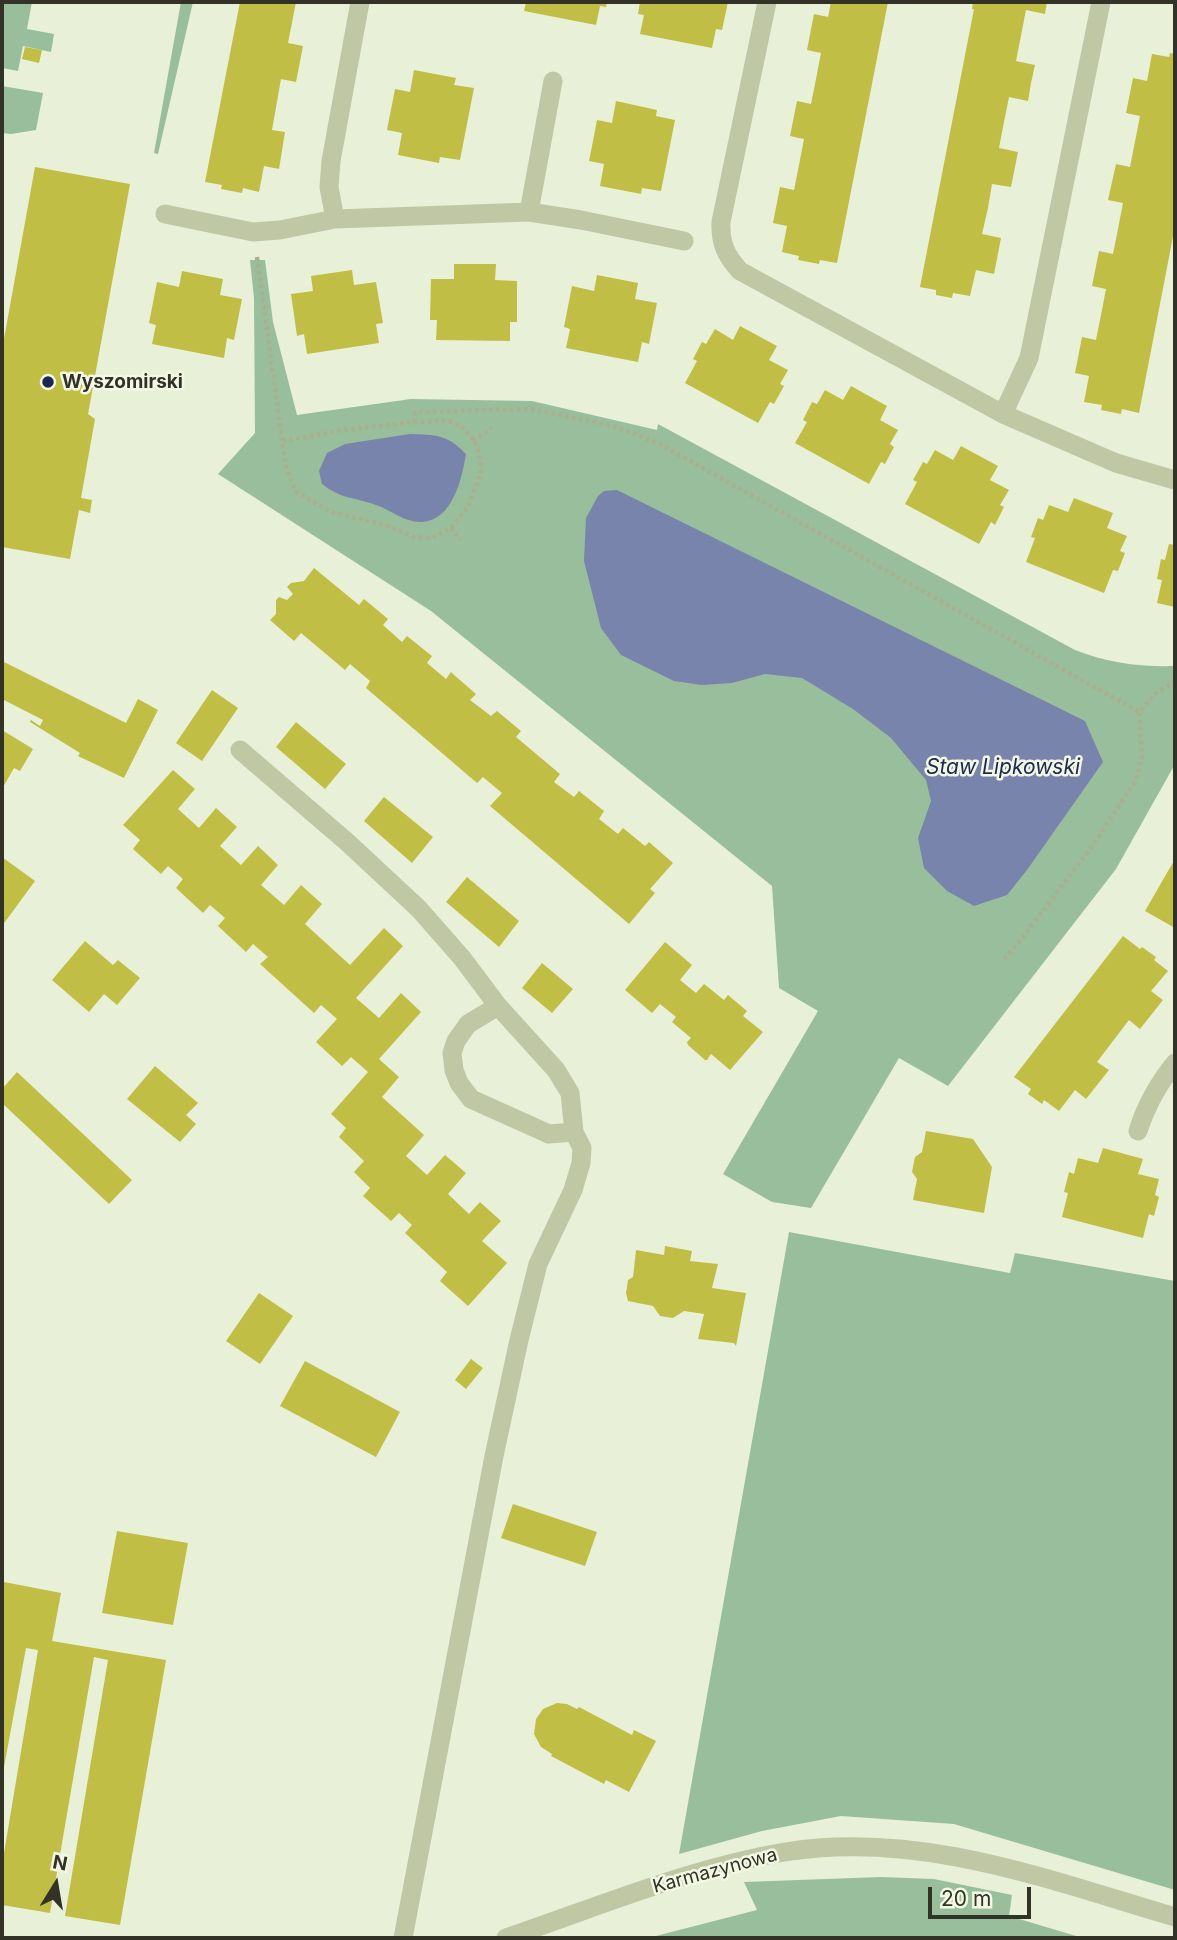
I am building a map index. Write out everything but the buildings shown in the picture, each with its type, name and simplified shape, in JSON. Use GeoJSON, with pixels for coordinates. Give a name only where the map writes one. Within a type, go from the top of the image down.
{"type":"FeatureCollection","features":[{"type":"Feature","properties":{"kind":"street"},"geometry":{"type":"LineString","coordinates":[[335,219],[329,187],[331,161],[360,2]]}},
{"type":"Feature","properties":{"kind":"street"},"geometry":{"type":"LineString","coordinates":[[767,2],[721,222],[723,249],[729,259],[740,271],[1003,414],[1116,463],[1175,480]]}},
{"type":"Feature","properties":{"kind":"street"},"geometry":{"type":"LineString","coordinates":[[1003,414],[1029,358],[1101,2]]}},
{"type":"Feature","properties":{"kind":"street"},"geometry":{"type":"LineString","coordinates":[[529,212],[553,81]]}},
{"type":"Feature","properties":{"kind":"street"},"geometry":{"type":"LineString","coordinates":[[165,214],[253,232],[280,230],[335,219],[529,212],[684,241]]}},
{"type":"Feature","properties":{"kind":"street"},"geometry":{"type":"LineString","coordinates":[[240,750],[347,842],[419,909],[498,1006],[556,1070],[570,1094],[575,1132],[582,1148],[581,1163],[573,1190],[538,1264],[519,1340],[494,1456],[403,1938]]}},
{"type":"Feature","properties":{"kind":"street"},"geometry":{"type":"LineString","coordinates":[[498,1006],[468,1024],[456,1041],[452,1054],[459,1083],[471,1099],[549,1134],[575,1132]]}},
{"type":"Feature","properties":{"kind":"street"},"geometry":{"type":"LineString","coordinates":[[1138,1131],[1144,1110],[1175,1063]]}},
{"type":"Feature","properties":{"kind":"street","name":"Karmazynowa"},"geometry":{"type":"LineString","coordinates":[[506,1938],[682,1877],[787,1852],[830,1848],[887,1848],[995,1863],[1175,1917]]}},
{"type":"Feature","properties":{"kind":"path"},"geometry":{"type":"LineString","coordinates":[[253,232],[286,467],[295,491],[331,512],[386,525],[415,537],[432,538],[451,528],[467,508],[481,474],[480,459],[474,441],[460,425],[449,421],[343,430],[284,441]]}},
{"type":"Feature","properties":{"kind":"path"},"geometry":{"type":"LineString","coordinates":[[414,422],[415,412],[532,409],[613,426],[658,443],[1139,712]]}},
{"type":"Feature","properties":{"kind":"path"},"geometry":{"type":"LineString","coordinates":[[474,441],[492,428]]}},
{"type":"Feature","properties":{"kind":"path"},"geometry":{"type":"LineString","coordinates":[[451,528],[461,540]]}},
{"type":"Feature","properties":{"kind":"path"},"geometry":{"type":"LineString","coordinates":[[1004,959],[1085,856],[1136,780],[1142,756],[1139,712],[1156,693],[1175,681]]}},
{"type":"Feature","properties":{"kind":"green space"},"geometry":{"type":"Polygon","coordinates":[[[2,2],[32,2],[27,29],[54,34],[51,52],[23,46],[18,71],[2,68],[2,2]]]}},
{"type":"Feature","properties":{"kind":"green space"},"geometry":{"type":"Polygon","coordinates":[[[181,2],[193,2],[158,154],[154,153],[181,2]]]}},
{"type":"Feature","properties":{"kind":"green space"},"geometry":{"type":"Polygon","coordinates":[[[2,86],[43,93],[36,130],[2,133],[2,86]]]}},
{"type":"Feature","properties":{"kind":"green space"},"geometry":{"type":"Polygon","coordinates":[[[250,260],[265,260],[273,322],[297,415],[411,399],[532,401],[657,430],[658,424],[1075,650],[1124,663],[1175,666],[1175,764],[1116,869],[948,1086],[899,1058],[811,1208],[772,1202],[723,1174],[818,1011],[779,988],[772,886],[431,611],[218,474],[255,433],[254,298],[250,260]]]}},
{"type":"Feature","properties":{"kind":"green space"},"geometry":{"type":"Polygon","coordinates":[[[789,1232],[1010,1273],[1015,1253],[1175,1281],[1175,1890],[954,1824],[841,1816],[762,1831],[679,1854],[789,1232]]]}},
{"type":"Feature","properties":{"kind":"green space"},"geometry":{"type":"Polygon","coordinates":[[[881,1877],[934,1879],[1012,1895],[1009,1916],[1083,1938],[648,1938],[757,1910],[744,1882],[881,1877]]]}},
{"type":"Feature","properties":{"kind":"water"},"geometry":{"type":"Polygon","coordinates":[[[410,434],[447,439],[466,454],[454,496],[441,514],[433,519],[416,522],[376,505],[342,495],[322,484],[319,471],[327,453],[345,444],[410,434]]]}},
{"type":"Feature","properties":{"kind":"water","name":"Staw Lipkowski"},"geometry":{"type":"Polygon","coordinates":[[[617,490],[1085,721],[1103,762],[1007,895],[974,906],[947,891],[924,868],[918,838],[931,801],[926,780],[891,738],[853,709],[802,678],[765,674],[732,683],[702,685],[674,681],[621,655],[601,628],[584,561],[586,518],[598,496],[604,491],[617,490]]]}},
{"type":"Feature","properties":{"kind":"place","name":"Wyszomirski"},"geometry":{"type":"Point","coordinates":[48,382]}}]}
